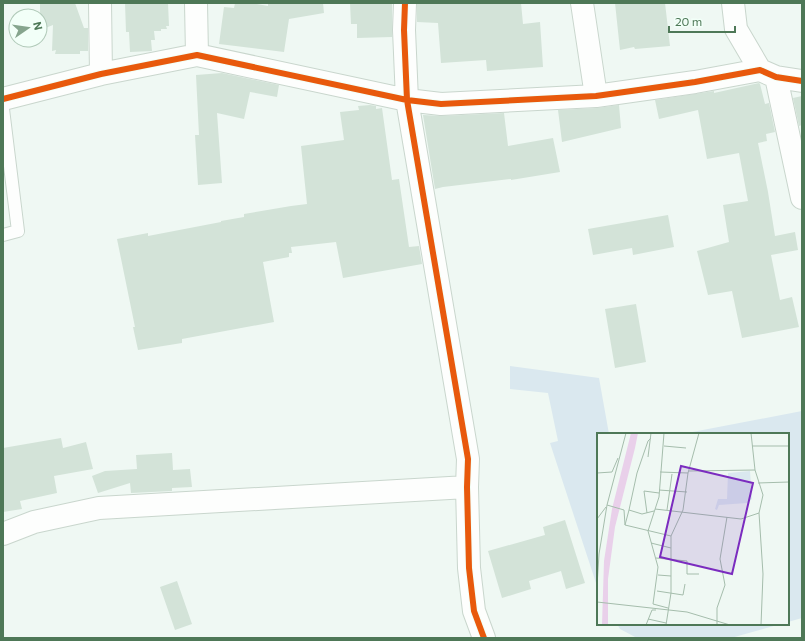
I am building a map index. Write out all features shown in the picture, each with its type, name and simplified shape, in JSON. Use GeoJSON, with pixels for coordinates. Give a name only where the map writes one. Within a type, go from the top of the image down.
{"type":"FeatureCollection","features":[{"type":"Feature","properties":{"kind":"street"},"geometry":{"type":"LineString","coordinates":[[100,3],[101,74]]}},
{"type":"Feature","properties":{"kind":"street"},"geometry":{"type":"LineString","coordinates":[[196,3],[198,55]]}},
{"type":"Feature","properties":{"kind":"street"},"geometry":{"type":"LineString","coordinates":[[405,3],[404,30],[407,100],[468,459],[467,487],[469,568],[474,611],[484,638]]}},
{"type":"Feature","properties":{"kind":"street"},"geometry":{"type":"LineString","coordinates":[[582,3],[596,96]]}},
{"type":"Feature","properties":{"kind":"street"},"geometry":{"type":"LineString","coordinates":[[733,3],[736,28],[768,74],[802,198]]}},
{"type":"Feature","properties":{"kind":"street"},"geometry":{"type":"LineString","coordinates":[[3,99],[101,74],[198,55],[407,100],[441,104],[596,96],[695,82],[768,74],[802,81]]}},
{"type":"Feature","properties":{"kind":"street"},"geometry":{"type":"LineString","coordinates":[[3,534],[34,522],[100,508],[467,487]]}},
{"type":"Feature","properties":{"kind":"lane"},"geometry":{"type":"LineString","coordinates":[[3,109],[18,231],[3,235]]}},
{"type":"Feature","properties":{"kind":"shaded area"},"geometry":{"type":"Polygon","coordinates":[[[510,366],[599,378],[609,433],[597,433],[597,586],[550,443],[558,441],[548,393],[510,389],[510,366]]]}},
{"type":"Feature","properties":{"kind":"shaded area"},"geometry":{"type":"Polygon","coordinates":[[[802,411],[802,618],[789,622],[789,433],[687,433],[802,411]]]}},
{"type":"Feature","properties":{"kind":"shaded area"},"geometry":{"type":"Polygon","coordinates":[[[618,625],[777,625],[731,638],[637,638],[620,629],[618,625]]]}},
{"type":"Feature","properties":{"kind":"building"},"geometry":{"type":"Polygon","coordinates":[[[40,3],[75,3],[84,28],[88,28],[88,51],[80,51],[80,54],[55,54],[56,50],[52,51],[53,25],[48,27],[48,8],[40,8],[40,3]]]}},
{"type":"Feature","properties":{"kind":"building"},"geometry":{"type":"Polygon","coordinates":[[[125,3],[168,3],[169,26],[166,26],[167,29],[161,29],[161,31],[154,31],[155,40],[151,40],[152,51],[130,52],[129,32],[126,32],[125,3]]]}},
{"type":"Feature","properties":{"kind":"building"},"geometry":{"type":"Polygon","coordinates":[[[235,3],[251,3],[268,6],[268,3],[323,3],[324,13],[289,19],[284,52],[219,44],[224,7],[234,8],[235,3]]]}},
{"type":"Feature","properties":{"kind":"building"},"geometry":{"type":"Polygon","coordinates":[[[350,3],[392,3],[392,37],[357,38],[357,24],[351,24],[350,3]]]}},
{"type":"Feature","properties":{"kind":"building"},"geometry":{"type":"Polygon","coordinates":[[[417,3],[521,3],[523,24],[540,22],[543,67],[487,71],[486,60],[441,63],[438,23],[417,22],[417,3]]]}},
{"type":"Feature","properties":{"kind":"building"},"geometry":{"type":"Polygon","coordinates":[[[615,3],[665,3],[670,46],[635,49],[634,47],[620,50],[615,3]]]}},
{"type":"Feature","properties":{"kind":"building"},"geometry":{"type":"Polygon","coordinates":[[[222,73],[279,85],[277,97],[250,92],[244,119],[217,113],[222,183],[198,185],[195,135],[199,135],[196,75],[222,73]]]}},
{"type":"Feature","properties":{"kind":"building"},"geometry":{"type":"Polygon","coordinates":[[[759,83],[765,104],[769,103],[775,132],[766,134],[767,141],[758,143],[775,236],[795,232],[798,250],[771,255],[780,300],[792,297],[799,327],[742,338],[732,291],[708,295],[697,251],[729,242],[723,205],[748,201],[739,153],[707,159],[698,110],[659,119],[655,100],[714,91],[714,93],[759,83]]]}},
{"type":"Feature","properties":{"kind":"building"},"geometry":{"type":"Polygon","coordinates":[[[802,96],[802,125],[799,126],[793,98],[802,96]]]}},
{"type":"Feature","properties":{"kind":"building"},"geometry":{"type":"Polygon","coordinates":[[[619,105],[621,128],[562,142],[558,110],[619,105]]]}},
{"type":"Feature","properties":{"kind":"building"},"geometry":{"type":"Polygon","coordinates":[[[358,106],[376,106],[376,109],[382,108],[392,180],[399,179],[409,247],[419,246],[422,264],[343,278],[336,242],[291,247],[292,253],[289,253],[289,257],[263,262],[274,322],[182,339],[182,343],[138,350],[133,327],[135,327],[117,239],[148,233],[148,236],[244,217],[244,214],[307,204],[301,146],[344,140],[340,112],[359,110],[358,106]]]}},
{"type":"Feature","properties":{"kind":"building"},"geometry":{"type":"Polygon","coordinates":[[[504,113],[508,146],[553,138],[560,172],[511,180],[435,189],[423,115],[442,116],[504,113]]]}},
{"type":"Feature","properties":{"kind":"building"},"geometry":{"type":"Polygon","coordinates":[[[668,215],[674,247],[633,255],[632,248],[593,255],[588,229],[668,215]]]}},
{"type":"Feature","properties":{"kind":"building"},"geometry":{"type":"Polygon","coordinates":[[[636,304],[646,362],[615,368],[605,309],[636,304]]]}},
{"type":"Feature","properties":{"kind":"building"},"geometry":{"type":"Polygon","coordinates":[[[61,438],[63,448],[86,442],[93,469],[54,476],[57,493],[20,501],[22,509],[3,512],[3,448],[61,438]]]}},
{"type":"Feature","properties":{"kind":"building"},"geometry":{"type":"Polygon","coordinates":[[[172,453],[173,470],[190,469],[192,487],[172,488],[172,491],[131,493],[130,483],[98,493],[92,476],[105,471],[137,469],[136,455],[172,453]]]}},
{"type":"Feature","properties":{"kind":"building"},"geometry":{"type":"Polygon","coordinates":[[[565,520],[585,583],[566,589],[561,571],[529,581],[531,589],[502,598],[488,551],[545,535],[543,527],[565,520]]]}},
{"type":"Feature","properties":{"kind":"building"},"geometry":{"type":"Polygon","coordinates":[[[177,581],[192,624],[175,630],[160,587],[177,581]]]}},
{"type":"Feature","properties":{"kind":"cycle path"},"geometry":{"type":"LineString","coordinates":[[405,3],[404,30],[407,100],[468,459],[467,487],[469,568],[474,611],[484,638]]}},
{"type":"Feature","properties":{"kind":"cycle path"},"geometry":{"type":"LineString","coordinates":[[3,99],[101,74],[197,55],[407,100],[441,104],[596,96],[695,82],[760,70],[776,77],[802,81]]}}]}
